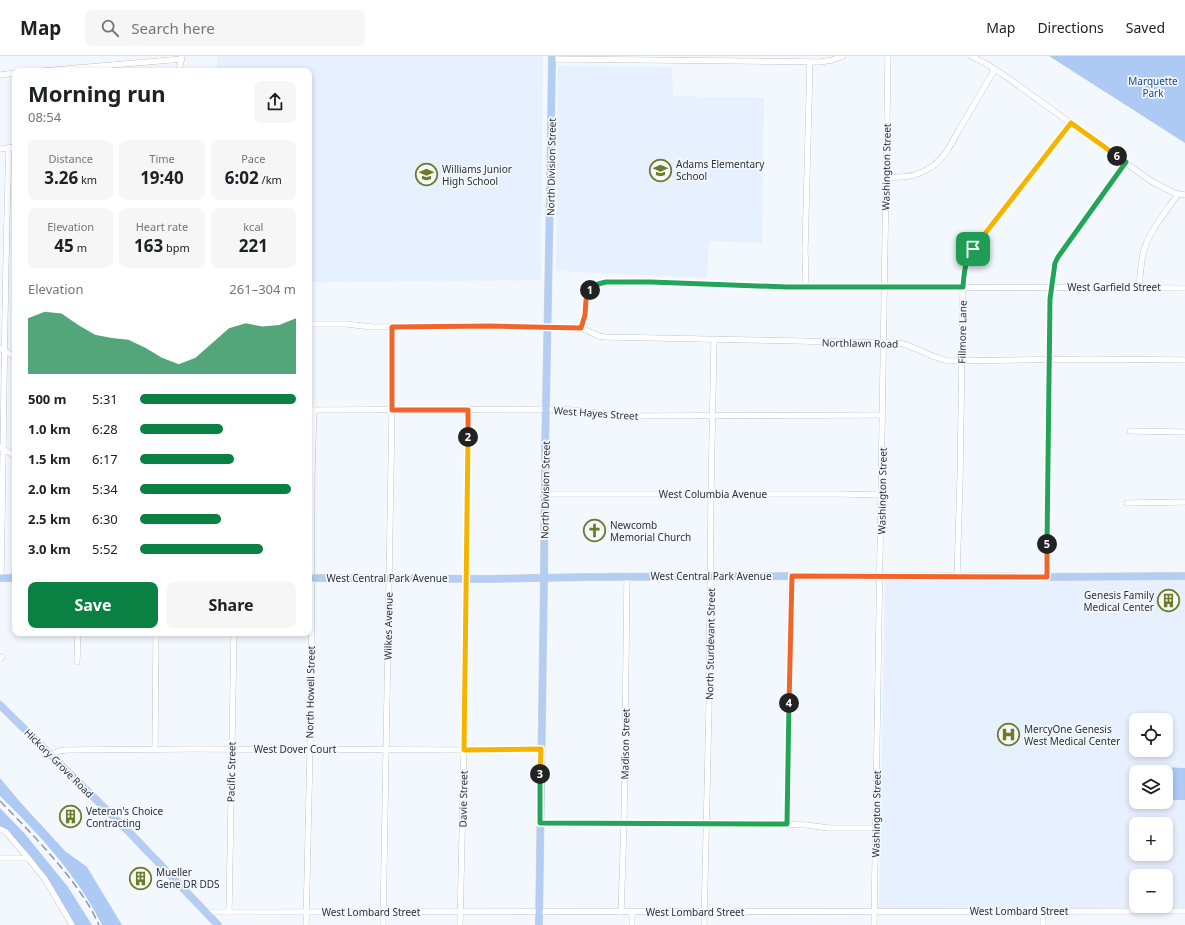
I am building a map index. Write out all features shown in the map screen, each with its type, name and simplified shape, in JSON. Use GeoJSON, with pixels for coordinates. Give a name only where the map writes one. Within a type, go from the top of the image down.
{"type":"FeatureCollection","features":[{"type":"Feature","properties":{"kind":"main road","name":"North Division Street"},"geometry":{"type":"LineString","coordinates":[[539,925],[544,494],[552,58]]}},
{"type":"Feature","properties":{"kind":"main road","name":"West Central Park Avenue"},"geometry":{"type":"LineString","coordinates":[[312,578],[1185,576]]}},
{"type":"Feature","properties":{"kind":"main road"},"geometry":{"type":"LineString","coordinates":[[1,578],[12,578]]}},
{"type":"Feature","properties":{"kind":"main road","name":"Hickory Grove Road"},"geometry":{"type":"LineString","coordinates":[[0,705],[130,833],[218,925]]}},
{"type":"Feature","properties":{"kind":"street"},"geometry":{"type":"LineString","coordinates":[[552,58],[820,62],[843,56]]}},
{"type":"Feature","properties":{"kind":"street","name":"Washington Street"},"geometry":{"type":"LineString","coordinates":[[874,925],[877,682],[881,576],[888,56]]}},
{"type":"Feature","properties":{"kind":"street"},"geometry":{"type":"LineString","coordinates":[[971,56],[995,69],[1151,181],[1174,193],[1185,195]]}},
{"type":"Feature","properties":{"kind":"street"},"geometry":{"type":"LineString","coordinates":[[72,68],[182,57],[180,68]]}},
{"type":"Feature","properties":{"kind":"street"},"geometry":{"type":"LineString","coordinates":[[806,287],[805,250],[810,62]]}},
{"type":"Feature","properties":{"kind":"street"},"geometry":{"type":"LineString","coordinates":[[886,177],[898,178],[922,173],[930,169],[938,162],[995,69]]}},
{"type":"Feature","properties":{"kind":"street"},"geometry":{"type":"LineString","coordinates":[[0,75],[12,73]]}},
{"type":"Feature","properties":{"kind":"street","name":"Fillmore Lane"},"geometry":{"type":"LineString","coordinates":[[957,577],[964,270],[973,249],[1071,123]]}},
{"type":"Feature","properties":{"kind":"street"},"geometry":{"type":"LineString","coordinates":[[0,149],[12,147],[6,228],[2,350],[1,578]]}},
{"type":"Feature","properties":{"kind":"street"},"geometry":{"type":"LineString","coordinates":[[1047,577],[1050,299],[1055,263],[1126,162]]}},
{"type":"Feature","properties":{"kind":"street"},"geometry":{"type":"LineString","coordinates":[[1139,288],[1144,252],[1150,237],[1160,219],[1178,194]]}},
{"type":"Feature","properties":{"kind":"street","name":"West Garfield Street"},"geometry":{"type":"LineString","coordinates":[[581,328],[585,315],[588,294],[592,286],[602,283],[651,282],[806,287],[1185,288]]}},
{"type":"Feature","properties":{"kind":"street"},"geometry":{"type":"LineString","coordinates":[[312,324],[346,324],[372,327],[490,326],[581,328]]}},
{"type":"Feature","properties":{"kind":"street","name":"Wilkes Avenue"},"geometry":{"type":"LineString","coordinates":[[383,925],[387,750],[392,327]]}},
{"type":"Feature","properties":{"kind":"street","name":"Northlawn Road"},"geometry":{"type":"LineString","coordinates":[[581,328],[605,337],[899,343],[908,345],[939,359],[949,361],[1185,360]]}},
{"type":"Feature","properties":{"kind":"street","name":"North Sturdevant Street"},"geometry":{"type":"LineString","coordinates":[[704,925],[707,823],[714,340]]}},
{"type":"Feature","properties":{"kind":"street"},"geometry":{"type":"LineString","coordinates":[[2,350],[12,355]]}},
{"type":"Feature","properties":{"kind":"street","name":"West Hayes Street"},"geometry":{"type":"LineString","coordinates":[[312,410],[546,409],[623,416],[883,415]]}},
{"type":"Feature","properties":{"kind":"street","name":"North Howell Street"},"geometry":{"type":"LineString","coordinates":[[312,410],[312,473]]}},
{"type":"Feature","properties":{"kind":"street","name":"Davie Street"},"geometry":{"type":"LineString","coordinates":[[460,925],[467,578],[468,410]]}},
{"type":"Feature","properties":{"kind":"street"},"geometry":{"type":"LineString","coordinates":[[1130,431],[1185,432]]}},
{"type":"Feature","properties":{"kind":"street"},"geometry":{"type":"LineString","coordinates":[[2,448],[12,454]]}},
{"type":"Feature","properties":{"kind":"street","name":"West Columbia Avenue"},"geometry":{"type":"LineString","coordinates":[[544,494],[882,495]]}},
{"type":"Feature","properties":{"kind":"street"},"geometry":{"type":"LineString","coordinates":[[1127,503],[1185,502]]}},
{"type":"Feature","properties":{"kind":"street"},"geometry":{"type":"LineString","coordinates":[[787,824],[792,576]]}},
{"type":"Feature","properties":{"kind":"street","name":"Madison Street"},"geometry":{"type":"LineString","coordinates":[[621,912],[624,823],[627,577]]}},
{"type":"Feature","properties":{"kind":"street"},"geometry":{"type":"LineString","coordinates":[[77,662],[78,636]]}},
{"type":"Feature","properties":{"kind":"street"},"geometry":{"type":"LineString","coordinates":[[155,749],[156,636]]}},
{"type":"Feature","properties":{"kind":"street","name":"Pacific Street"},"geometry":{"type":"LineString","coordinates":[[229,912],[234,636]]}},
{"type":"Feature","properties":{"kind":"street","name":"North Howell Street"},"geometry":{"type":"LineString","coordinates":[[306,925],[310,636]]}},
{"type":"Feature","properties":{"kind":"street","name":"West Dover Court"},"geometry":{"type":"LineString","coordinates":[[51,755],[58,751],[66,750],[541,749]]}},
{"type":"Feature","properties":{"kind":"street"},"geometry":{"type":"LineString","coordinates":[[540,823],[806,824],[829,828],[876,828]]}},
{"type":"Feature","properties":{"kind":"street"},"geometry":{"type":"LineString","coordinates":[[0,828],[6,832],[45,879],[72,925]]}},
{"type":"Feature","properties":{"kind":"street"},"geometry":{"type":"LineString","coordinates":[[0,858],[28,858]]}},
{"type":"Feature","properties":{"kind":"street"},"geometry":{"type":"LineString","coordinates":[[1043,911],[1043,925]]}},
{"type":"Feature","properties":{"kind":"street","name":"West Lombard Street"},"geometry":{"type":"LineString","coordinates":[[205,912],[1185,911]]}},
{"type":"Feature","properties":{"kind":"street"},"geometry":{"type":"LineString","coordinates":[[632,912],[632,925]]}},
{"type":"Feature","properties":{"kind":"shaded area","name":"Williams Junior High School"},"geometry":{"type":"Polygon","coordinates":[[[217,56],[543,56],[541,280],[312,282],[312,68],[217,68],[217,56]]]}},
{"type":"Feature","properties":{"kind":"shaded area","name":"Adams Elementary School"},"geometry":{"type":"Polygon","coordinates":[[[558,66],[672,67],[673,96],[764,98],[762,243],[709,241],[707,278],[556,271],[558,66]]]}},
{"type":"Feature","properties":{"kind":"shaded area","name":"MercyOne Genesis West Medical Center"},"geometry":{"type":"Polygon","coordinates":[[[1185,579],[1185,908],[1173,908],[1173,869],[1129,869],[1129,908],[879,908],[885,580],[1185,579]]]}},
{"type":"Feature","properties":{"kind":"green space","name":"Marquette Park"},"geometry":{"type":"Polygon","coordinates":[[[1049,56],[1185,56],[1185,143],[1049,56]]]}},
{"type":"Feature","properties":{"kind":"green space"},"geometry":{"type":"Polygon","coordinates":[[[1173,768],[1185,768],[1185,800],[1173,800],[1173,768]]]}},
{"type":"Feature","properties":{"kind":"green space"},"geometry":{"type":"Polygon","coordinates":[[[0,778],[65,851],[87,867],[122,925],[102,925],[81,890],[57,856],[0,796],[0,778]]]}},
{"type":"Feature","properties":{"kind":"green space"},"geometry":{"type":"Polygon","coordinates":[[[0,808],[25,834],[68,887],[92,925],[75,925],[51,885],[33,859],[12,836],[0,826],[0,808]]]}},
{"type":"Feature","properties":{"kind":"railway"},"geometry":{"type":"LineString","coordinates":[[0,801],[23,824],[67,874],[88,904],[99,925]]}},
{"type":"Feature","properties":{"kind":"place","name":"Adams Elementary School"},"geometry":{"type":"Point","coordinates":[660,170]}},
{"type":"Feature","properties":{"kind":"place","name":"Williams Junior High School"},"geometry":{"type":"Point","coordinates":[426,175]}},
{"type":"Feature","properties":{"kind":"place","name":"Newcomb Memorial Church"},"geometry":{"type":"Point","coordinates":[595,531]}},
{"type":"Feature","properties":{"kind":"place","name":"Genesis Family Medical Center"},"geometry":{"type":"Point","coordinates":[1169,601]}},
{"type":"Feature","properties":{"kind":"place","name":"MercyOne Genesis West Medical Center"},"geometry":{"type":"Point","coordinates":[1009,735]}},
{"type":"Feature","properties":{"kind":"place","name":"Veteran's Choice Contracting"},"geometry":{"type":"Point","coordinates":[70,817]}},
{"type":"Feature","properties":{"kind":"place","name":"Mueller Gene DR DDS"},"geometry":{"type":"Point","coordinates":[141,878]}},
{"type":"Feature","properties":{"kind":"route"},"geometry":{"type":"LineString","coordinates":[[1071,123],[1126,162],[1055,263],[1050,299],[1047,577],[792,576],[787,824],[540,823],[541,749],[464,750],[468,410],[392,410],[392,327],[490,326],[581,328],[585,315],[586,300],[592,286],[606,282],[651,282],[787,287],[963,287],[964,270],[973,249],[1071,123]]}}]}
